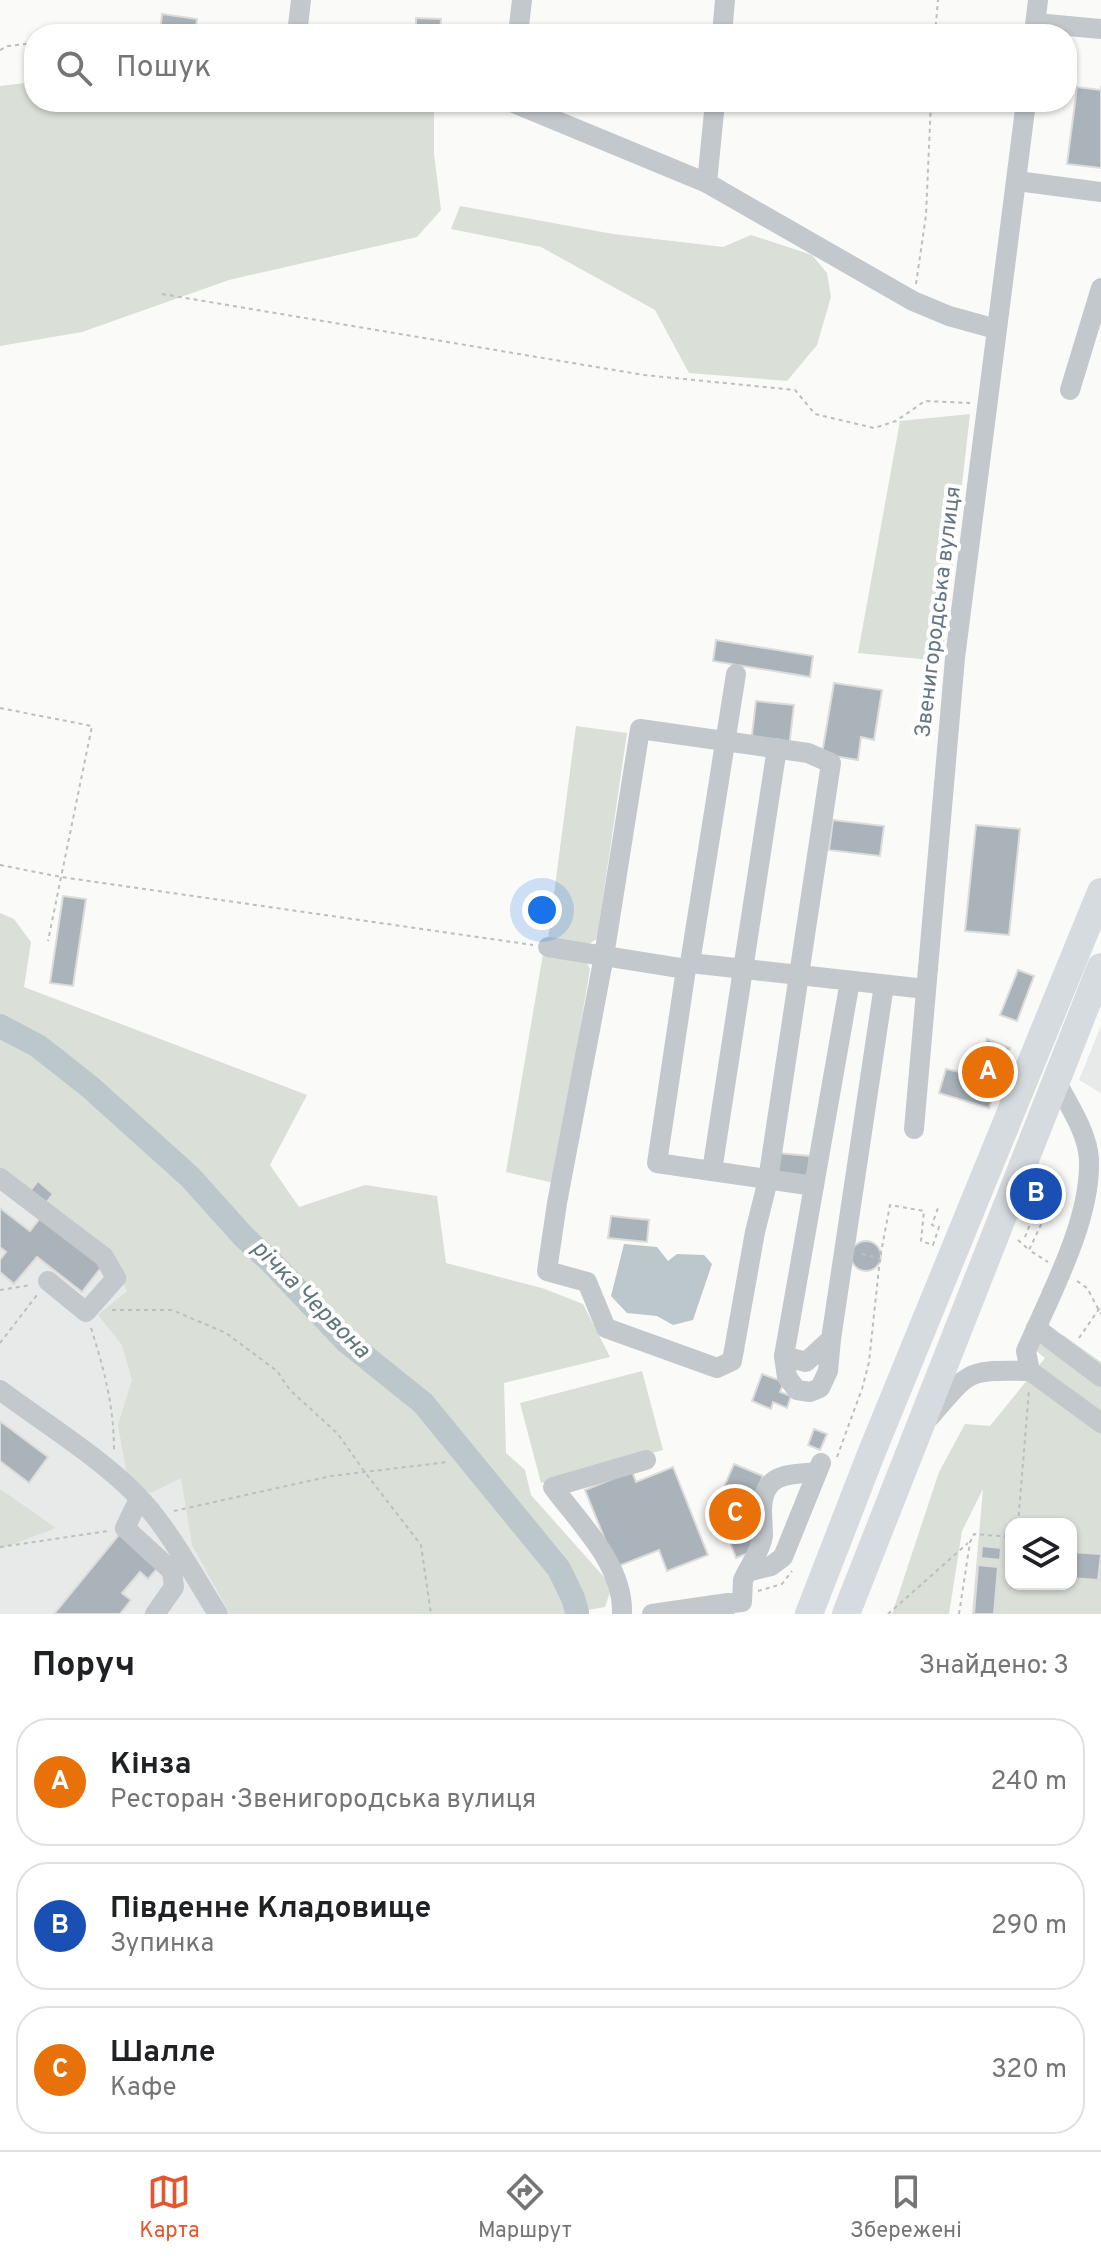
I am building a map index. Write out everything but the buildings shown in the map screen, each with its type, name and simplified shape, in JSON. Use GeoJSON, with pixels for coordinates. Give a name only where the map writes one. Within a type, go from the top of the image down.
{"type":"FeatureCollection","features":[{"type":"Feature","properties":{"kind":"highway"},"geometry":{"type":"LineString","coordinates":[[809,1614],[945,1271],[1101,892]]}},
{"type":"Feature","properties":{"kind":"highway"},"geometry":{"type":"LineString","coordinates":[[846,1614],[1101,967]]}},
{"type":"Feature","properties":{"kind":"street"},"geometry":{"type":"LineString","coordinates":[[298,24],[301,0]]}},
{"type":"Feature","properties":{"kind":"street"},"geometry":{"type":"LineString","coordinates":[[519,24],[522,0]]}},
{"type":"Feature","properties":{"kind":"street"},"geometry":{"type":"LineString","coordinates":[[723,24],[725,0]]}},
{"type":"Feature","properties":{"kind":"street"},"geometry":{"type":"LineString","coordinates":[[1035,24],[1038,0]]}},
{"type":"Feature","properties":{"kind":"street"},"geometry":{"type":"LineString","coordinates":[[1077,29],[1101,29]]}},
{"type":"Feature","properties":{"kind":"street"},"geometry":{"type":"LineString","coordinates":[[535,112],[707,183],[913,301],[949,316],[996,329]]}},
{"type":"Feature","properties":{"kind":"street"},"geometry":{"type":"LineString","coordinates":[[707,183],[714,112]]}},
{"type":"Feature","properties":{"kind":"street","name":"Звенигородська вулиця"},"geometry":{"type":"LineString","coordinates":[[914,1129],[955,658],[1025,112]]}},
{"type":"Feature","properties":{"kind":"street"},"geometry":{"type":"LineString","coordinates":[[1017,181],[1101,192]]}},
{"type":"Feature","properties":{"kind":"street"},"geometry":{"type":"LineString","coordinates":[[1070,390],[1101,288]]}},
{"type":"Feature","properties":{"kind":"street"},"geometry":{"type":"LineString","coordinates":[[736,674],[657,1163],[814,1186]]}},
{"type":"Feature","properties":{"kind":"street"},"geometry":{"type":"LineString","coordinates":[[640,729],[777,748],[808,753],[831,763],[768,1180],[755,1232],[732,1361],[717,1368],[606,1328],[587,1282],[547,1271],[604,956],[640,729]]}},
{"type":"Feature","properties":{"kind":"street"},"geometry":{"type":"LineString","coordinates":[[712,1171],[777,748]]}},
{"type":"Feature","properties":{"kind":"street"},"geometry":{"type":"LineString","coordinates":[[548,947],[688,966],[926,989]]}},
{"type":"Feature","properties":{"kind":"street"},"geometry":{"type":"LineString","coordinates":[[850,981],[784,1356],[787,1377],[797,1390],[810,1392],[820,1388],[828,1371],[884,985]]}},
{"type":"Feature","properties":{"kind":"street"},"geometry":{"type":"LineString","coordinates":[[1030,1371],[1026,1351],[1081,1221],[1089,1160],[1085,1142],[1056,1081]]}},
{"type":"Feature","properties":{"kind":"street"},"geometry":{"type":"LineString","coordinates":[[0,1178],[109,1263],[116,1278],[86,1312],[48,1281]]}},
{"type":"Feature","properties":{"kind":"street"},"geometry":{"type":"LineString","coordinates":[[1036,1328],[1101,1377]]}},
{"type":"Feature","properties":{"kind":"street"},"geometry":{"type":"LineString","coordinates":[[784,1356],[806,1362],[831,1339]]}},
{"type":"Feature","properties":{"kind":"street"},"geometry":{"type":"LineString","coordinates":[[917,1432],[955,1388],[973,1373],[982,1370],[1030,1371],[1101,1423]]}},
{"type":"Feature","properties":{"kind":"street"},"geometry":{"type":"LineString","coordinates":[[0,1390],[114,1475],[155,1516],[178,1566],[174,1587],[155,1614]]}},
{"type":"Feature","properties":{"kind":"street"},"geometry":{"type":"LineString","coordinates":[[622,1614],[620,1588],[613,1568],[553,1487],[646,1460]]}},
{"type":"Feature","properties":{"kind":"street"},"geometry":{"type":"LineString","coordinates":[[652,1614],[730,1604],[763,1536],[762,1505],[766,1486],[787,1475],[825,1465]]}},
{"type":"Feature","properties":{"kind":"street"},"geometry":{"type":"LineString","coordinates":[[747,1572],[771,1566],[783,1557],[825,1465]]}},
{"type":"Feature","properties":{"kind":"street"},"geometry":{"type":"LineString","coordinates":[[139,1499],[125,1528],[178,1566],[218,1614]]}},
{"type":"Feature","properties":{"kind":"path"},"geometry":{"type":"LineString","coordinates":[[936,24],[938,0]]}},
{"type":"Feature","properties":{"kind":"path"},"geometry":{"type":"LineString","coordinates":[[0,50],[24,44]]}},
{"type":"Feature","properties":{"kind":"path"},"geometry":{"type":"LineString","coordinates":[[913,301],[926,215],[931,112]]}},
{"type":"Feature","properties":{"kind":"path"},"geometry":{"type":"LineString","coordinates":[[162,294],[644,375],[795,390],[815,414],[874,428],[896,421],[925,401],[988,404]]}},
{"type":"Feature","properties":{"kind":"path"},"geometry":{"type":"LineString","coordinates":[[0,708],[92,726],[48,941]]}},
{"type":"Feature","properties":{"kind":"path"},"geometry":{"type":"LineString","coordinates":[[0,865],[61,877],[548,947]]}},
{"type":"Feature","properties":{"kind":"path"},"geometry":{"type":"LineString","coordinates":[[825,1465],[862,1389],[869,1362],[880,1258],[890,1205],[924,1211],[921,1241],[933,1245],[939,1227],[932,1225],[939,1205]]}},
{"type":"Feature","properties":{"kind":"path"},"geometry":{"type":"LineString","coordinates":[[1025,1237],[1035,1211],[1045,1216],[1036,1236]]}},
{"type":"Feature","properties":{"kind":"path"},"geometry":{"type":"LineString","coordinates":[[844,1250],[880,1258]]}},
{"type":"Feature","properties":{"kind":"path"},"geometry":{"type":"LineString","coordinates":[[0,1290],[48,1281]]}},
{"type":"Feature","properties":{"kind":"path"},"geometry":{"type":"LineString","coordinates":[[0,1343],[48,1281]]}},
{"type":"Feature","properties":{"kind":"path"},"geometry":{"type":"LineString","coordinates":[[1068,1352],[1101,1306]]}},
{"type":"Feature","properties":{"kind":"path"},"geometry":{"type":"LineString","coordinates":[[114,1475],[114,1414],[107,1378],[86,1312],[172,1310],[226,1333],[277,1371],[290,1390],[338,1434],[421,1545],[431,1614]]}},
{"type":"Feature","properties":{"kind":"path"},"geometry":{"type":"LineString","coordinates":[[1018,1518],[1030,1371]]}},
{"type":"Feature","properties":{"kind":"path"},"geometry":{"type":"LineString","coordinates":[[155,1516],[331,1476],[448,1462]]}},
{"type":"Feature","properties":{"kind":"path"},"geometry":{"type":"LineString","coordinates":[[0,1547],[125,1528]]}},
{"type":"Feature","properties":{"kind":"path"},"geometry":{"type":"LineString","coordinates":[[959,1614],[970,1542],[974,1534],[1005,1537]]}},
{"type":"Feature","properties":{"kind":"path"},"geometry":{"type":"LineString","coordinates":[[888,1614],[970,1542]]}},
{"type":"Feature","properties":{"kind":"path"},"geometry":{"type":"LineString","coordinates":[[730,1604],[782,1584],[790,1577],[796,1562]]}},
{"type":"Feature","properties":{"kind":"shaded area"},"geometry":{"type":"Polygon","coordinates":[[[24,83],[24,112],[434,112],[434,154],[441,210],[417,237],[229,280],[82,332],[0,346],[0,86],[24,83]]]}},
{"type":"Feature","properties":{"kind":"shaded area"},"geometry":{"type":"Polygon","coordinates":[[[460,206],[613,234],[723,247],[751,235],[812,255],[827,273],[831,297],[817,345],[787,381],[689,373],[655,310],[541,247],[451,229],[460,206]]]}},
{"type":"Feature","properties":{"kind":"shaded area"},"geometry":{"type":"Polygon","coordinates":[[[970,414],[942,661],[858,653],[900,421],[970,414]]]}},
{"type":"Feature","properties":{"kind":"shaded area"},"geometry":{"type":"Polygon","coordinates":[[[576,726],[627,733],[597,939],[585,946],[548,940],[576,726]]]}},
{"type":"Feature","properties":{"kind":"shaded area"},"geometry":{"type":"Polygon","coordinates":[[[0,913],[14,919],[31,942],[24,987],[307,1095],[270,1165],[299,1207],[365,1185],[437,1196],[446,1263],[542,1288],[583,1304],[610,1357],[504,1383],[506,1453],[525,1470],[531,1495],[612,1586],[605,1607],[564,1614],[230,1614],[192,1545],[181,1478],[151,1493],[128,1481],[118,1425],[132,1380],[122,1345],[98,1315],[127,1291],[109,1255],[0,1168],[0,913]]]}},
{"type":"Feature","properties":{"kind":"shaded area"},"geometry":{"type":"Polygon","coordinates":[[[543,954],[586,961],[590,969],[554,1183],[506,1172],[543,954]]]}},
{"type":"Feature","properties":{"kind":"shaded area"},"geometry":{"type":"Polygon","coordinates":[[[1101,1026],[1101,1093],[1079,1080],[1101,1026]]]}},
{"type":"Feature","properties":{"kind":"shaded area"},"geometry":{"type":"Polygon","coordinates":[[[0,1058],[152,1187],[265,1614],[0,1614],[0,1058]]]}},
{"type":"Feature","properties":{"kind":"shaded area"},"geometry":{"type":"Polygon","coordinates":[[[624,1244],[657,1247],[668,1261],[677,1254],[704,1255],[712,1264],[693,1320],[673,1325],[657,1316],[627,1313],[611,1296],[624,1244]]]}},
{"type":"Feature","properties":{"kind":"shaded area"},"geometry":{"type":"Polygon","coordinates":[[[1063,1335],[1101,1362],[1101,1614],[972,1614],[983,1489],[962,1531],[949,1614],[892,1614],[939,1472],[965,1424],[990,1426],[1045,1358],[1035,1350],[1040,1343],[1050,1350],[1063,1335]]]}},
{"type":"Feature","properties":{"kind":"shaded area"},"geometry":{"type":"Polygon","coordinates":[[[642,1371],[663,1450],[541,1483],[520,1403],[642,1371]]]}},
{"type":"Feature","properties":{"kind":"shaded area"},"geometry":{"type":"Polygon","coordinates":[[[0,1489],[56,1528],[0,1549],[0,1489]]]}},
{"type":"Feature","properties":{"kind":"waterway","name":"річка Червона"},"geometry":{"type":"LineString","coordinates":[[0,1026],[38,1046],[90,1087],[190,1177],[347,1342],[423,1403],[559,1569],[577,1612]]}},
{"type":"Feature","properties":{"kind":"place","name":"Кінза"},"geometry":{"type":"Point","coordinates":[988,1072]}},
{"type":"Feature","properties":{"kind":"place","name":"Південне Кладовище"},"geometry":{"type":"Point","coordinates":[1036,1194]}},
{"type":"Feature","properties":{"kind":"place","name":"Шалле"},"geometry":{"type":"Point","coordinates":[735,1514]}}]}
